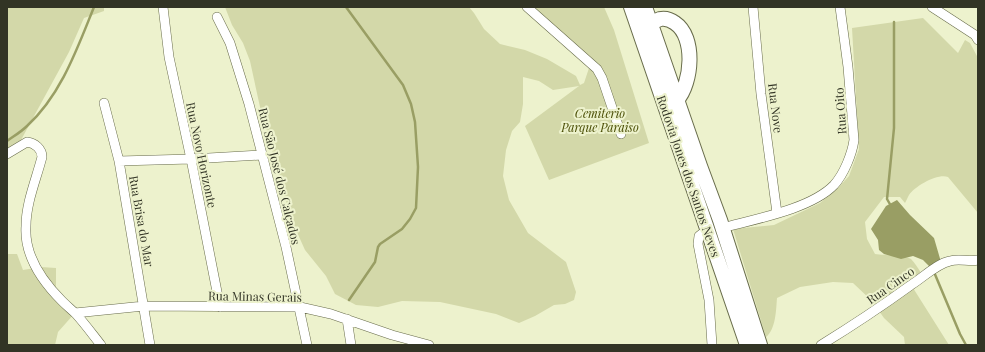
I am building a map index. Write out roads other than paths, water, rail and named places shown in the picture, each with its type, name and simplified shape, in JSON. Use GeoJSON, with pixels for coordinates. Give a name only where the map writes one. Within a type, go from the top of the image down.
{"type":"FeatureCollection","features":[{"type":"Feature","properties":{"kind":"main road","name":"Rodovia Jones dos Santos Neves"},"geometry":{"type":"LineString","coordinates":[[631,7],[646,28],[677,100],[722,228],[760,345]]}},
{"type":"Feature","properties":{"kind":"main road","name":"Rodovia Jones dos Santos Neves"},"geometry":{"type":"LineString","coordinates":[[645,7],[646,28],[708,230],[747,345]]}},
{"type":"Feature","properties":{"kind":"main road"},"geometry":{"type":"LineString","coordinates":[[646,28],[664,19],[672,21],[679,26],[687,38],[689,61],[687,79],[685,89],[677,100]]}},
{"type":"Feature","properties":{"kind":"street","name":"Rua Novo Horizonte"},"geometry":{"type":"LineString","coordinates":[[163,7],[169,57],[220,307]]}},
{"type":"Feature","properties":{"kind":"street"},"geometry":{"type":"LineString","coordinates":[[527,7],[597,69],[602,78],[621,134]]}},
{"type":"Feature","properties":{"kind":"street","name":"Rua Nove"},"geometry":{"type":"LineString","coordinates":[[753,7],[761,94],[777,213]]}},
{"type":"Feature","properties":{"kind":"street","name":"Rua Oito"},"geometry":{"type":"LineString","coordinates":[[722,228],[777,213],[824,194],[835,184],[844,169],[853,148],[854,140],[850,90],[840,7]]}},
{"type":"Feature","properties":{"kind":"street"},"geometry":{"type":"LineString","coordinates":[[932,7],[975,35],[978,39]]}},
{"type":"Feature","properties":{"kind":"street","name":"Rua São José dos Calçados"},"geometry":{"type":"LineString","coordinates":[[217,17],[230,43],[249,104],[286,247],[307,345]]}},
{"type":"Feature","properties":{"kind":"street","name":"Rua Brisa do Mar"},"geometry":{"type":"LineString","coordinates":[[104,103],[119,161],[150,345]]}},
{"type":"Feature","properties":{"kind":"street"},"geometry":{"type":"LineString","coordinates":[[7,154],[27,142],[31,142],[37,146],[42,154],[28,209],[26,225],[28,247],[38,271],[61,301],[75,313],[101,345]]}},
{"type":"Feature","properties":{"kind":"street"},"geometry":{"type":"LineString","coordinates":[[119,161],[262,155]]}},
{"type":"Feature","properties":{"kind":"street"},"geometry":{"type":"LineString","coordinates":[[708,230],[699,236],[698,244],[709,300],[712,345]]}},
{"type":"Feature","properties":{"kind":"street","name":"Rua Cinco"},"geometry":{"type":"LineString","coordinates":[[821,345],[853,326],[917,282],[927,273],[946,262],[952,260],[978,260]]}},
{"type":"Feature","properties":{"kind":"street","name":"Rua Minas Gerais"},"geometry":{"type":"LineString","coordinates":[[75,313],[144,306],[300,307],[347,319],[392,336],[429,345]]}},
{"type":"Feature","properties":{"kind":"street"},"geometry":{"type":"LineString","coordinates":[[347,319],[351,345]]}},
{"type":"Feature","properties":{"kind":"waterway"},"geometry":{"type":"LineString","coordinates":[[7,141],[20,132],[39,114],[59,86],[67,71],[94,7]]}},
{"type":"Feature","properties":{"kind":"waterway"},"geometry":{"type":"LineString","coordinates":[[346,7],[403,85],[411,104],[415,122],[418,167],[416,208],[402,229],[380,244],[375,262],[349,300]]}},
{"type":"Feature","properties":{"kind":"waterway"},"geometry":{"type":"LineString","coordinates":[[891,206],[887,199],[894,128],[894,22]]}},
{"type":"Feature","properties":{"kind":"waterway"},"geometry":{"type":"LineString","coordinates":[[934,272],[966,345]]}},
{"type":"Feature","properties":{"kind":"park label","name":"Cemiterio Parque Paraiso"},"geometry":{"type":"Point","coordinates":[600,120]}}]}
